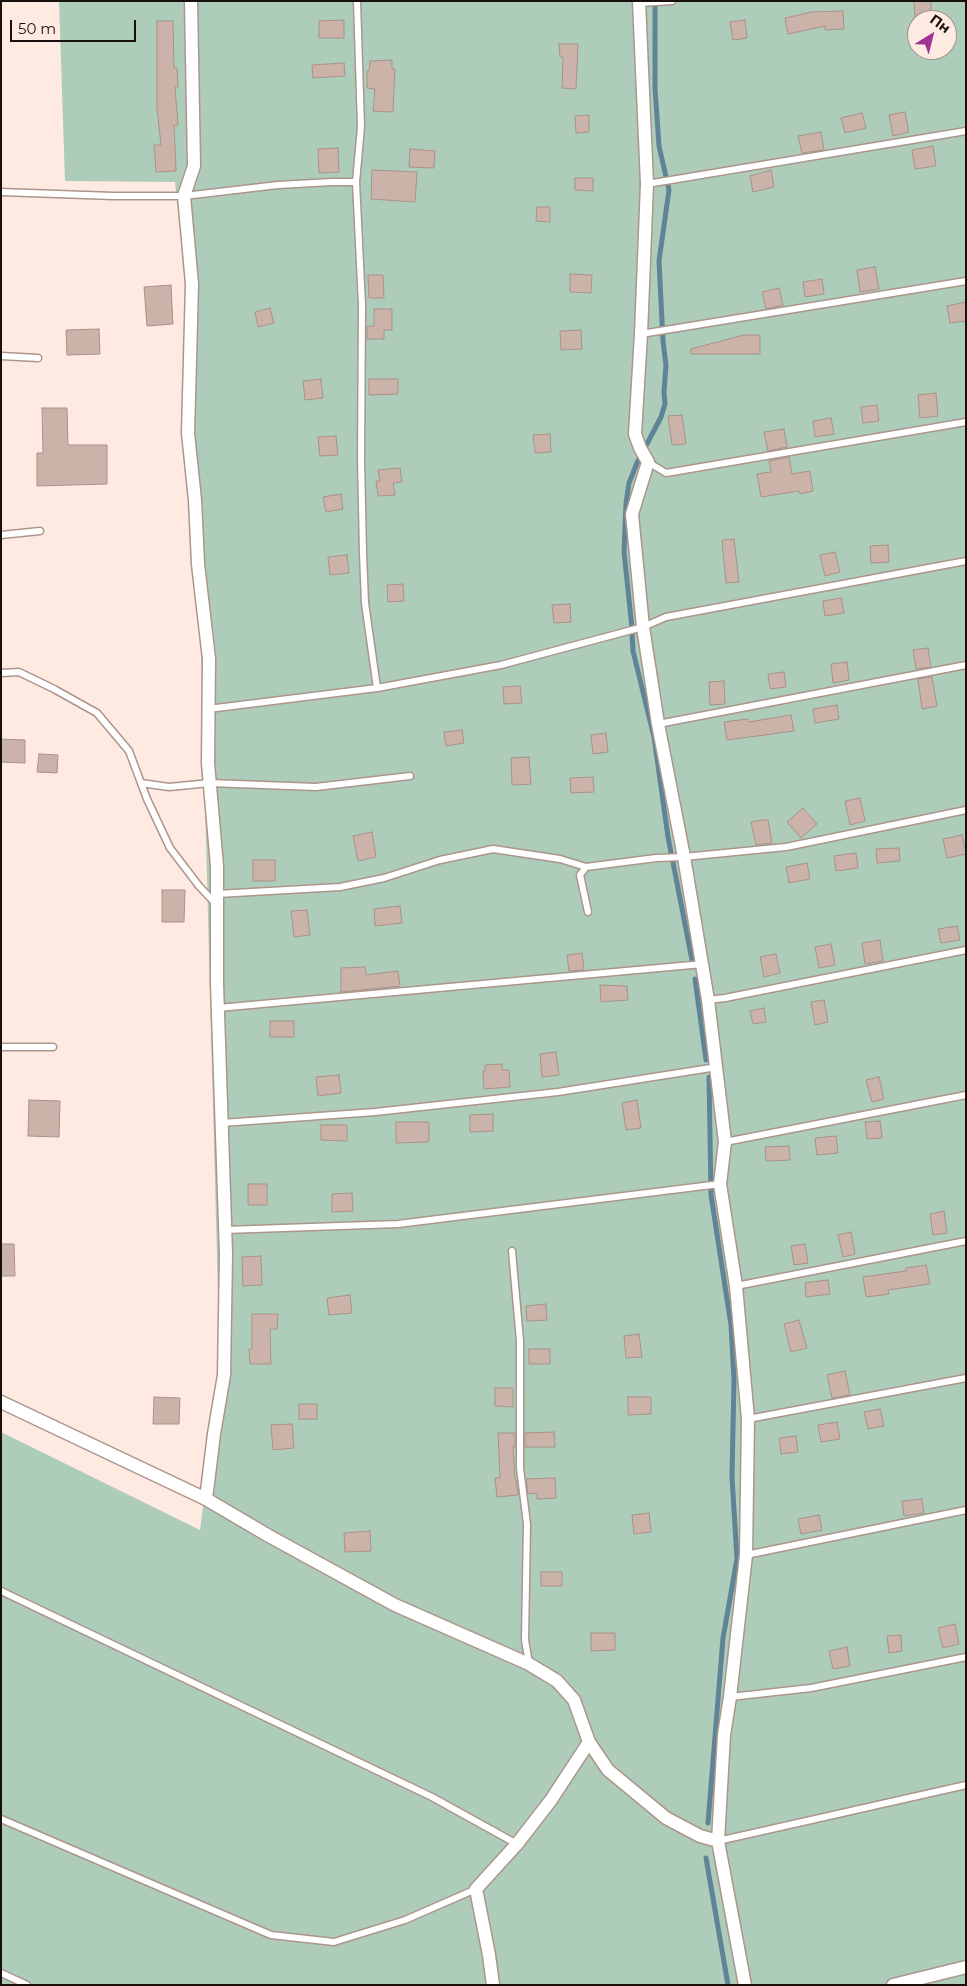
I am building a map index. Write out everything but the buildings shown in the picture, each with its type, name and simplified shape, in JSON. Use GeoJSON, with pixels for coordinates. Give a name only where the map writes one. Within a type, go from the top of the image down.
{"type":"FeatureCollection","features":[{"type":"Feature","properties":{"kind":"street"},"geometry":{"type":"LineString","coordinates":[[191,1],[194,166],[184,196],[192,284],[188,433],[195,500],[198,564],[209,659],[208,763],[217,866],[218,1008],[225,1230],[224,1375],[206,1499]]}},
{"type":"Feature","properties":{"kind":"street"},"geometry":{"type":"LineString","coordinates":[[639,2],[647,184],[635,434],[644,456],[632,514],[643,627],[681,857],[703,964],[717,1067],[725,1142],[719,1184],[736,1286],[748,1419],[746,1555],[724,1734],[718,1841],[745,1985]]}},
{"type":"Feature","properties":{"kind":"street"},"geometry":{"type":"LineString","coordinates":[[1,1402],[206,1499],[395,1605],[530,1664],[557,1681],[574,1700],[589,1742],[608,1770],[666,1818],[700,1836],[718,1841]]}},
{"type":"Feature","properties":{"kind":"street"},"geometry":{"type":"LineString","coordinates":[[493,1985],[490,1956],[476,1889],[517,1844],[550,1800],[589,1742]]}},
{"type":"Feature","properties":{"kind":"street"},"geometry":{"type":"LineString","coordinates":[[893,1985],[966,1967]]}},
{"type":"Feature","properties":{"kind":"lane"},"geometry":{"type":"LineString","coordinates":[[357,1],[361,127],[356,182],[362,305],[361,460],[363,553],[365,603],[377,688]]}},
{"type":"Feature","properties":{"kind":"lane"},"geometry":{"type":"LineString","coordinates":[[639,2],[672,1]]}},
{"type":"Feature","properties":{"kind":"lane"},"geometry":{"type":"LineString","coordinates":[[647,184],[966,131]]}},
{"type":"Feature","properties":{"kind":"lane"},"geometry":{"type":"LineString","coordinates":[[1,192],[113,196],[184,196],[278,185],[356,182]]}},
{"type":"Feature","properties":{"kind":"lane"},"geometry":{"type":"LineString","coordinates":[[641,334],[966,281]]}},
{"type":"Feature","properties":{"kind":"lane"},"geometry":{"type":"LineString","coordinates":[[1,356],[38,358]]}},
{"type":"Feature","properties":{"kind":"lane"},"geometry":{"type":"LineString","coordinates":[[644,456],[666,473],[966,422]]}},
{"type":"Feature","properties":{"kind":"lane"},"geometry":{"type":"LineString","coordinates":[[1,535],[40,531]]}},
{"type":"Feature","properties":{"kind":"lane"},"geometry":{"type":"LineString","coordinates":[[208,709],[377,688],[501,665],[643,627],[666,617],[966,562]]}},
{"type":"Feature","properties":{"kind":"lane"},"geometry":{"type":"LineString","coordinates":[[658,724],[966,665]]}},
{"type":"Feature","properties":{"kind":"lane"},"geometry":{"type":"LineString","coordinates":[[1,673],[19,672],[97,713],[129,751],[170,848],[199,886],[217,900],[340,887],[384,878],[440,860],[493,849],[560,859],[586,867],[665,857],[786,847],[966,810]]}},
{"type":"Feature","properties":{"kind":"lane"},"geometry":{"type":"LineString","coordinates":[[141,783],[170,787],[210,783],[316,787],[410,776]]}},
{"type":"Feature","properties":{"kind":"lane"},"geometry":{"type":"LineString","coordinates":[[586,867],[580,875],[588,912]]}},
{"type":"Feature","properties":{"kind":"lane"},"geometry":{"type":"LineString","coordinates":[[708,1000],[966,950]]}},
{"type":"Feature","properties":{"kind":"lane"},"geometry":{"type":"LineString","coordinates":[[218,1008],[703,964]]}},
{"type":"Feature","properties":{"kind":"lane"},"geometry":{"type":"LineString","coordinates":[[1,1047],[53,1047]]}},
{"type":"Feature","properties":{"kind":"lane"},"geometry":{"type":"LineString","coordinates":[[222,1123],[375,1112],[558,1092],[717,1067]]}},
{"type":"Feature","properties":{"kind":"lane"},"geometry":{"type":"LineString","coordinates":[[725,1142],[966,1096]]}},
{"type":"Feature","properties":{"kind":"lane"},"geometry":{"type":"LineString","coordinates":[[225,1230],[398,1224],[719,1184]]}},
{"type":"Feature","properties":{"kind":"lane"},"geometry":{"type":"LineString","coordinates":[[736,1286],[966,1241]]}},
{"type":"Feature","properties":{"kind":"lane"},"geometry":{"type":"LineString","coordinates":[[512,1251],[520,1341],[520,1468],[527,1524],[525,1640],[530,1664]]}},
{"type":"Feature","properties":{"kind":"lane"},"geometry":{"type":"LineString","coordinates":[[748,1419],[966,1378]]}},
{"type":"Feature","properties":{"kind":"lane"},"geometry":{"type":"LineString","coordinates":[[746,1555],[966,1510]]}},
{"type":"Feature","properties":{"kind":"lane"},"geometry":{"type":"LineString","coordinates":[[1,1591],[432,1797],[517,1844]]}},
{"type":"Feature","properties":{"kind":"lane"},"geometry":{"type":"LineString","coordinates":[[730,1697],[811,1688],[966,1657]]}},
{"type":"Feature","properties":{"kind":"lane"},"geometry":{"type":"LineString","coordinates":[[718,1841],[966,1785]]}},
{"type":"Feature","properties":{"kind":"lane"},"geometry":{"type":"LineString","coordinates":[[1,1819],[271,1935],[334,1942],[405,1920],[476,1889]]}},
{"type":"Feature","properties":{"kind":"lane"},"geometry":{"type":"LineString","coordinates":[[1,1973],[27,1985]]}},
{"type":"Feature","properties":{"kind":"green space"},"geometry":{"type":"Polygon","coordinates":[[[59,1],[966,1],[966,1985],[1,1985],[1,1432],[200,1530],[220,1371],[193,345],[175,182],[65,181],[59,1]]]}},
{"type":"Feature","properties":{"kind":"waterway"},"geometry":{"type":"LineString","coordinates":[[632,628],[624,552],[626,503],[629,483],[637,463],[661,417],[665,404],[666,365],[659,261],[669,190],[659,146],[655,88],[655,7]]}},
{"type":"Feature","properties":{"kind":"waterway"},"geometry":{"type":"LineString","coordinates":[[632,634],[633,651],[654,737],[668,837],[692,960]]}},
{"type":"Feature","properties":{"kind":"waterway"},"geometry":{"type":"LineString","coordinates":[[695,979],[706,1060]]}},
{"type":"Feature","properties":{"kind":"waterway"},"geometry":{"type":"LineString","coordinates":[[708,1823],[723,1638],[737,1559],[732,1477],[734,1380],[731,1325],[711,1195],[709,1077]]}},
{"type":"Feature","properties":{"kind":"waterway"},"geometry":{"type":"LineString","coordinates":[[706,1858],[728,1985]]}}]}
